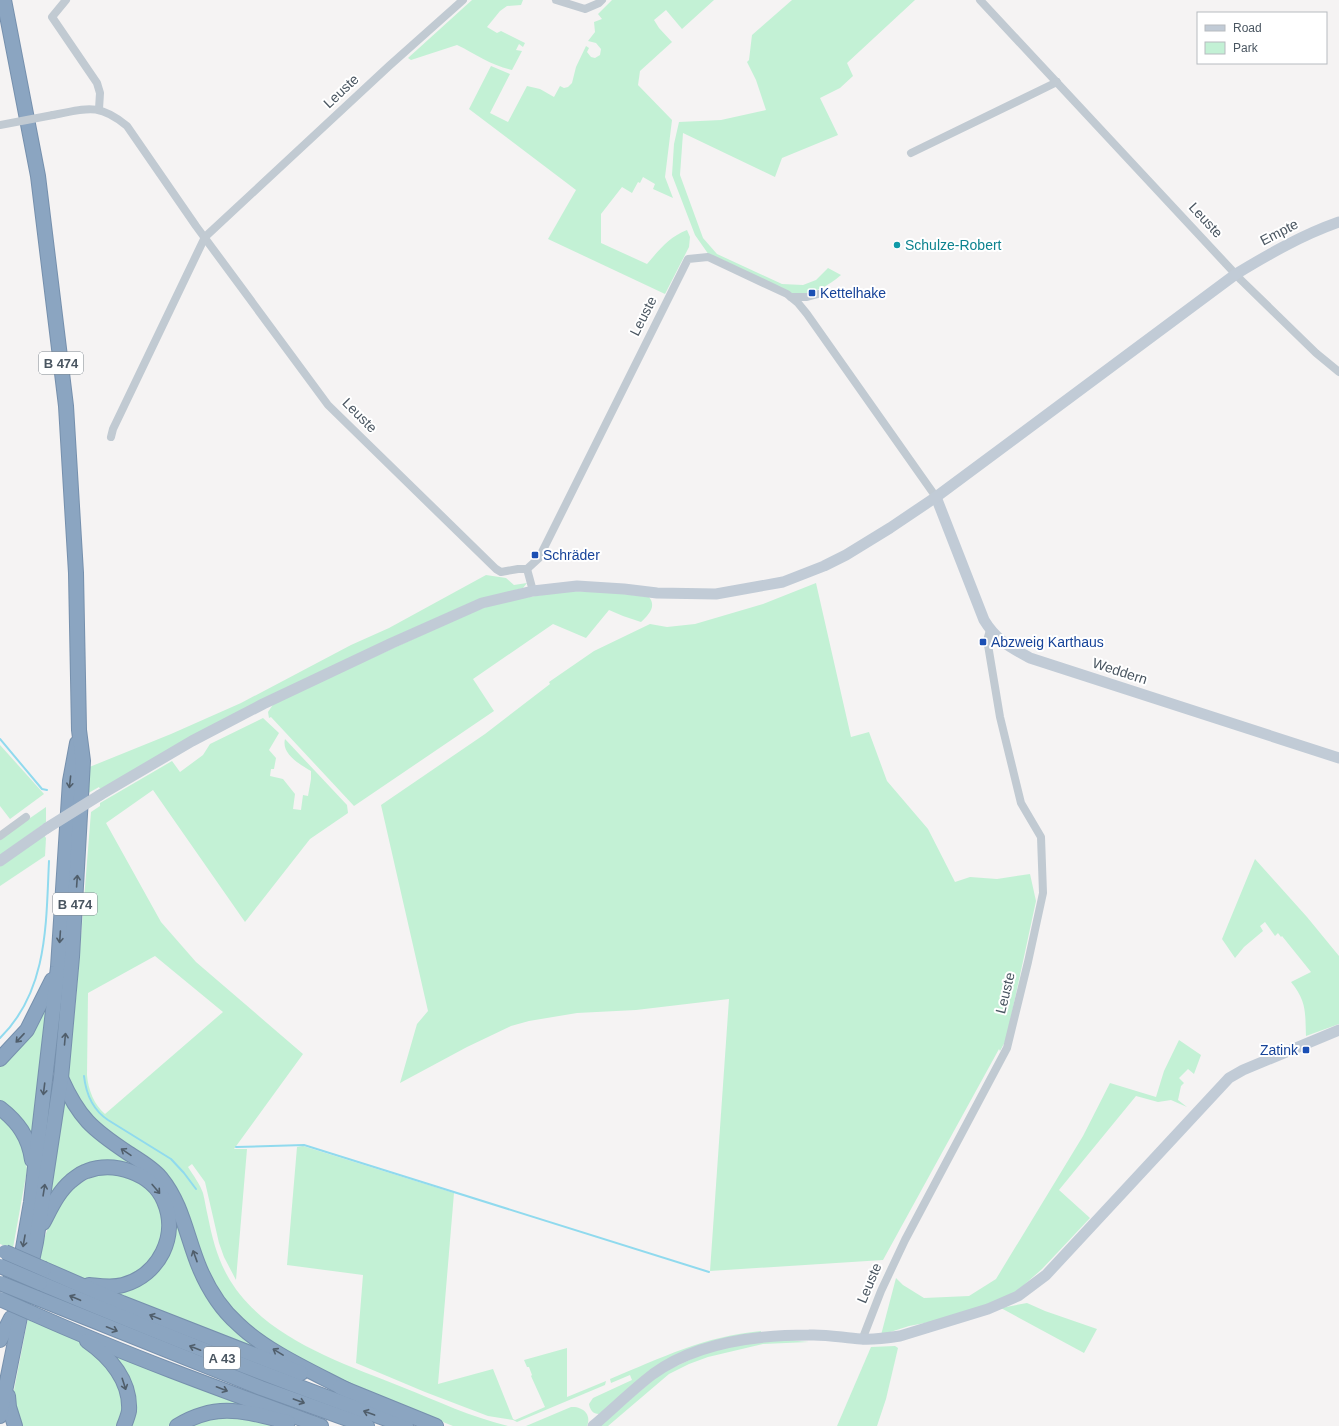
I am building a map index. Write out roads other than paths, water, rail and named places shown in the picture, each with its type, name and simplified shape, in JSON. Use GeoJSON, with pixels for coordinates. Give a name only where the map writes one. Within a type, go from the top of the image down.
{"type":"FeatureCollection","features":[{"type":"Feature","properties":{"kind":"highway","name":"B 474"},"geometry":{"type":"LineString","coordinates":[[4,0],[38,176],[66,406],[76,573],[79,730],[83,761],[72,957],[61,1078],[36,1242],[4,1376]]}},
{"type":"Feature","properties":{"kind":"highway","name":"B 474"},"geometry":{"type":"LineString","coordinates":[[0,1416],[11,1318],[31,1202],[58,967],[70,781],[79,730]]}},
{"type":"Feature","properties":{"kind":"highway"},"geometry":{"type":"LineString","coordinates":[[0,1059],[27,1030],[48,991],[58,967]]}},
{"type":"Feature","properties":{"kind":"highway"},"geometry":{"type":"LineString","coordinates":[[61,1078],[79,1112],[89,1124],[101,1135],[150,1168],[164,1182],[178,1206],[197,1262],[208,1286],[220,1304],[237,1324],[254,1338],[284,1356],[349,1391]]}},
{"type":"Feature","properties":{"kind":"highway"},"geometry":{"type":"LineString","coordinates":[[0,1108],[14,1119],[30,1146],[32,1168],[31,1202]]}},
{"type":"Feature","properties":{"kind":"highway"},"geometry":{"type":"LineString","coordinates":[[36,1242],[56,1197],[71,1181],[86,1171],[106,1167],[126,1170],[140,1175],[152,1184],[159,1192],[169,1216],[169,1232],[166,1246],[157,1263],[148,1272],[133,1282],[121,1286],[87,1284],[62,1277]]}},
{"type":"Feature","properties":{"kind":"highway"},"geometry":{"type":"LineString","coordinates":[[2,1250],[122,1303],[436,1426]]}},
{"type":"Feature","properties":{"kind":"highway","name":"A 43"},"geometry":{"type":"LineString","coordinates":[[0,1266],[152,1330],[268,1376],[406,1426]]}},
{"type":"Feature","properties":{"kind":"highway","name":"A 43"},"geometry":{"type":"LineString","coordinates":[[0,1283],[262,1388],[367,1426]]}},
{"type":"Feature","properties":{"kind":"highway"},"geometry":{"type":"LineString","coordinates":[[0,1299],[68,1329],[218,1388],[321,1426]]}},
{"type":"Feature","properties":{"kind":"highway"},"geometry":{"type":"LineString","coordinates":[[0,1340],[11,1318]]}},
{"type":"Feature","properties":{"kind":"highway"},"geometry":{"type":"LineString","coordinates":[[68,1329],[93,1345],[109,1359],[121,1374],[127,1393],[129,1411],[124,1426]]}},
{"type":"Feature","properties":{"kind":"highway"},"geometry":{"type":"LineString","coordinates":[[4,1376],[8,1407],[15,1426]]}},
{"type":"Feature","properties":{"kind":"highway"},"geometry":{"type":"LineString","coordinates":[[177,1426],[187,1420],[222,1410],[242,1411],[304,1426]]}},
{"type":"Feature","properties":{"kind":"main road","name":"Empte"},"geometry":{"type":"LineString","coordinates":[[0,861],[47,828],[185,745],[263,704],[418,631],[482,603],[533,591],[577,586],[657,593],[716,594],[783,582],[824,566],[846,555],[890,528],[936,497],[1236,274],[1273,251],[1316,230],[1339,222]]}},
{"type":"Feature","properties":{"kind":"main road","name":"Weddern"},"geometry":{"type":"LineString","coordinates":[[936,497],[984,620],[990,630],[1007,646],[1030,658],[1339,758]]}},
{"type":"Feature","properties":{"kind":"main road"},"geometry":{"type":"LineString","coordinates":[[593,1426],[653,1374],[682,1357],[713,1346],[777,1336],[812,1335],[862,1340],[888,1338],[907,1334],[988,1309],[1018,1296],[1046,1275],[1229,1078],[1243,1070],[1339,1030]]}},
{"type":"Feature","properties":{"kind":"street"},"geometry":{"type":"LineString","coordinates":[[66,0],[52,17],[97,83],[100,93],[99,110]]}},
{"type":"Feature","properties":{"kind":"street","name":"Leuste"},"geometry":{"type":"LineString","coordinates":[[111,437],[113,429],[205,237],[389,66],[463,0]]}},
{"type":"Feature","properties":{"kind":"street"},"geometry":{"type":"LineString","coordinates":[[556,0],[585,9],[599,3],[602,0]]}},
{"type":"Feature","properties":{"kind":"street","name":"Leuste"},"geometry":{"type":"LineString","coordinates":[[980,0],[1236,274],[1316,353],[1339,372]]}},
{"type":"Feature","properties":{"kind":"street"},"geometry":{"type":"LineString","coordinates":[[911,153],[1057,82]]}},
{"type":"Feature","properties":{"kind":"street","name":"Leuste"},"geometry":{"type":"LineString","coordinates":[[0,125],[85,109],[99,110],[112,114],[127,126],[196,226],[328,405],[496,569],[501,572],[518,569],[527,570],[539,558],[688,259],[708,257],[791,297],[807,314],[936,497]]}},
{"type":"Feature","properties":{"kind":"street","name":"Leuste"},"geometry":{"type":"LineString","coordinates":[[791,297],[816,295],[809,302],[807,314]]}},
{"type":"Feature","properties":{"kind":"street"},"geometry":{"type":"LineString","coordinates":[[527,570],[533,591]]}},
{"type":"Feature","properties":{"kind":"street","name":"Leuste"},"geometry":{"type":"LineString","coordinates":[[862,1340],[881,1291],[905,1240],[1007,1048],[1043,893],[1040,837],[1021,803],[1002,724],[988,645],[990,630]]}},
{"type":"Feature","properties":{"kind":"street"},"geometry":{"type":"LineString","coordinates":[[0,836],[26,817]]}},
{"type":"Feature","properties":{"kind":"waterway"},"geometry":{"type":"LineString","coordinates":[[0,739],[42,789],[47,790]]}},
{"type":"Feature","properties":{"kind":"waterway"},"geometry":{"type":"LineString","coordinates":[[0,1038],[16,1019],[36,978],[45,932],[49,861]]}},
{"type":"Feature","properties":{"kind":"waterway"},"geometry":{"type":"LineString","coordinates":[[84,1076],[86,1089],[91,1101],[98,1111],[108,1120],[171,1159],[196,1189]]}},
{"type":"Feature","properties":{"kind":"waterway"},"geometry":{"type":"LineString","coordinates":[[236,1147],[304,1145],[709,1272]]}},
{"type":"Feature","properties":{"kind":"place","name":"Schulze-Robert"},"geometry":{"type":"Point","coordinates":[897,245]}},
{"type":"Feature","properties":{"kind":"place","name":"Kettelhake"},"geometry":{"type":"Point","coordinates":[812,293]}},
{"type":"Feature","properties":{"kind":"place","name":"Schräder"},"geometry":{"type":"Point","coordinates":[535,555]}},
{"type":"Feature","properties":{"kind":"place","name":"Abzweig Karthaus"},"geometry":{"type":"Point","coordinates":[983,642]}},
{"type":"Feature","properties":{"kind":"place","name":"Zatink"},"geometry":{"type":"Point","coordinates":[1306,1050]}}]}
